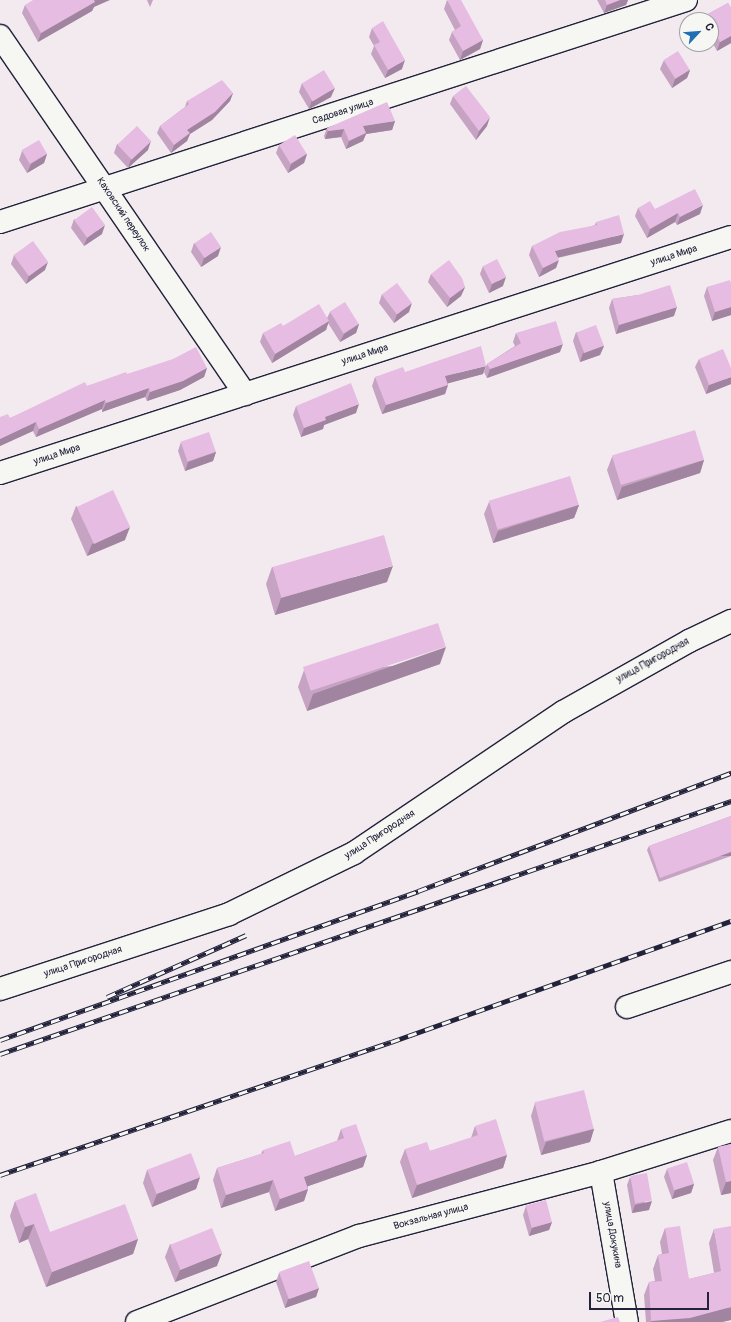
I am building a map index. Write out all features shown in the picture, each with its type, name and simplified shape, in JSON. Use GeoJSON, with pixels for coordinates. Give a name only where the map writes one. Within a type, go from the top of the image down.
{"type":"FeatureCollection","features":[{"type":"Feature","properties":{"kind":"street","name":"Садовая улица"},"geometry":{"type":"LineString","coordinates":[[0,222],[686,0]]}},
{"type":"Feature","properties":{"kind":"street","name":"Каховский переулок"},"geometry":{"type":"LineString","coordinates":[[0,36],[245,394]]}},
{"type":"Feature","properties":{"kind":"street","name":"улица Мира"},"geometry":{"type":"LineString","coordinates":[[0,473],[731,237]]}},
{"type":"Feature","properties":{"kind":"street","name":"улица Пригородная"},"geometry":{"type":"LineString","coordinates":[[0,989],[229,914],[354,853],[563,712],[689,641],[731,621]]}},
{"type":"Feature","properties":{"kind":"street"},"geometry":{"type":"LineString","coordinates":[[627,1007],[731,972]]}},
{"type":"Feature","properties":{"kind":"street","name":"Вокзальная улица"},"geometry":{"type":"LineString","coordinates":[[137,1322],[359,1236],[601,1172],[731,1131]]}},
{"type":"Feature","properties":{"kind":"street","name":"улица Докукина"},"geometry":{"type":"LineString","coordinates":[[601,1172],[627,1322]]}},
{"type":"Feature","properties":{"kind":"building"},"geometry":{"type":"Polygon","coordinates":[[[33,0],[94,0],[95,2],[41,33],[25,5],[33,0]]]}},
{"type":"Feature","properties":{"kind":"building"},"geometry":{"type":"Polygon","coordinates":[[[447,0],[461,0],[483,40],[463,51],[452,32],[461,26],[447,0]]]}},
{"type":"Feature","properties":{"kind":"building"},"geometry":{"type":"Polygon","coordinates":[[[605,0],[620,0],[607,5],[605,0]]]}},
{"type":"Feature","properties":{"kind":"building"},"geometry":{"type":"Polygon","coordinates":[[[728,3],[731,8],[731,36],[720,42],[719,12],[712,12],[728,3]]]}},
{"type":"Feature","properties":{"kind":"building"},"geometry":{"type":"Polygon","coordinates":[[[383,21],[405,60],[388,70],[374,45],[380,42],[372,28],[383,21]]]}},
{"type":"Feature","properties":{"kind":"building"},"geometry":{"type":"Polygon","coordinates":[[[678,51],[690,70],[675,79],[664,60],[678,51]]]}},
{"type":"Feature","properties":{"kind":"building"},"geometry":{"type":"Polygon","coordinates":[[[324,70],[335,88],[313,101],[302,83],[324,70]]]}},
{"type":"Feature","properties":{"kind":"building"},"geometry":{"type":"Polygon","coordinates":[[[222,80],[233,93],[215,112],[187,130],[190,133],[174,145],[160,126],[189,104],[187,101],[222,80]]]}},
{"type":"Feature","properties":{"kind":"building"},"geometry":{"type":"Polygon","coordinates":[[[466,86],[490,117],[479,131],[453,96],[466,86]]]}},
{"type":"Feature","properties":{"kind":"building"},"geometry":{"type":"Polygon","coordinates":[[[387,102],[395,121],[363,126],[366,133],[349,141],[344,129],[328,131],[327,128],[387,102]]]}},
{"type":"Feature","properties":{"kind":"building"},"geometry":{"type":"Polygon","coordinates":[[[137,126],[151,141],[132,160],[117,144],[137,126]]]}},
{"type":"Feature","properties":{"kind":"building"},"geometry":{"type":"Polygon","coordinates":[[[295,135],[307,154],[291,164],[279,145],[295,135]]]}},
{"type":"Feature","properties":{"kind":"building"},"geometry":{"type":"Polygon","coordinates":[[[39,140],[47,154],[30,164],[22,150],[39,140]]]}},
{"type":"Feature","properties":{"kind":"building"},"geometry":{"type":"Polygon","coordinates":[[[695,189],[703,205],[680,217],[678,213],[650,229],[638,208],[650,201],[655,209],[695,189]]]}},
{"type":"Feature","properties":{"kind":"building"},"geometry":{"type":"Polygon","coordinates":[[[92,207],[105,225],[87,238],[74,220],[92,207]]]}},
{"type":"Feature","properties":{"kind":"building"},"geometry":{"type":"Polygon","coordinates":[[[619,215],[624,234],[555,251],[559,260],[543,268],[532,246],[560,232],[597,225],[596,222],[619,215]]]}},
{"type":"Feature","properties":{"kind":"building"},"geometry":{"type":"Polygon","coordinates":[[[211,232],[221,247],[204,258],[194,243],[211,232]]]}},
{"type":"Feature","properties":{"kind":"building"},"geometry":{"type":"Polygon","coordinates":[[[33,241],[48,262],[29,276],[14,255],[33,241]]]}},
{"type":"Feature","properties":{"kind":"building"},"geometry":{"type":"Polygon","coordinates":[[[497,259],[506,277],[492,284],[483,266],[497,259]]]}},
{"type":"Feature","properties":{"kind":"building"},"geometry":{"type":"Polygon","coordinates":[[[449,260],[462,278],[465,287],[450,298],[431,274],[449,260]]]}},
{"type":"Feature","properties":{"kind":"building"},"geometry":{"type":"Polygon","coordinates":[[[730,280],[731,307],[715,312],[707,287],[730,280]]]}},
{"type":"Feature","properties":{"kind":"building"},"geometry":{"type":"Polygon","coordinates":[[[397,283],[412,303],[397,314],[382,294],[397,283]]]}},
{"type":"Feature","properties":{"kind":"building"},"geometry":{"type":"Polygon","coordinates":[[[670,285],[677,307],[619,325],[612,299],[638,295],[670,285]]]}},
{"type":"Feature","properties":{"kind":"building"},"geometry":{"type":"Polygon","coordinates":[[[345,302],[359,324],[344,334],[330,312],[345,302]]]}},
{"type":"Feature","properties":{"kind":"building"},"geometry":{"type":"Polygon","coordinates":[[[319,304],[329,321],[275,354],[263,333],[281,323],[283,326],[319,304]]]}},
{"type":"Feature","properties":{"kind":"building"},"geometry":{"type":"Polygon","coordinates":[[[556,321],[563,344],[490,369],[487,364],[521,343],[516,333],[556,321]]]}},
{"type":"Feature","properties":{"kind":"building"},"geometry":{"type":"Polygon","coordinates":[[[596,325],[604,346],[584,353],[576,333],[596,325]]]}},
{"type":"Feature","properties":{"kind":"building"},"geometry":{"type":"Polygon","coordinates":[[[481,346],[486,366],[445,376],[448,385],[386,405],[375,377],[403,367],[405,372],[481,346]]]}},
{"type":"Feature","properties":{"kind":"building"},"geometry":{"type":"Polygon","coordinates":[[[196,347],[207,368],[183,381],[150,392],[149,388],[106,403],[105,400],[39,429],[36,422],[0,439],[0,417],[8,414],[10,418],[85,382],[87,386],[126,372],[127,374],[173,359],[196,347]]]}},
{"type":"Feature","properties":{"kind":"building"},"geometry":{"type":"Polygon","coordinates":[[[723,349],[731,368],[731,377],[709,385],[699,359],[723,349]]]}},
{"type":"Feature","properties":{"kind":"building"},"geometry":{"type":"Polygon","coordinates":[[[351,383],[359,404],[325,417],[326,420],[304,428],[296,406],[351,383]]]}},
{"type":"Feature","properties":{"kind":"building"},"geometry":{"type":"Polygon","coordinates":[[[695,430],[704,460],[621,485],[612,455],[695,430]]]}},
{"type":"Feature","properties":{"kind":"building"},"geometry":{"type":"Polygon","coordinates":[[[209,432],[216,452],[187,462],[181,442],[209,432]]]}},
{"type":"Feature","properties":{"kind":"building"},"geometry":{"type":"Polygon","coordinates":[[[570,476],[579,505],[497,530],[489,501],[570,476]]]}},
{"type":"Feature","properties":{"kind":"building"},"geometry":{"type":"Polygon","coordinates":[[[113,490],[130,527],[94,544],[77,507],[113,490]]]}},
{"type":"Feature","properties":{"kind":"building"},"geometry":{"type":"Polygon","coordinates":[[[384,535],[393,566],[281,598],[272,567],[384,535]]]}},
{"type":"Feature","properties":{"kind":"building"},"geometry":{"type":"Polygon","coordinates":[[[438,623],[446,647],[311,691],[303,667],[438,623]]]}},
{"type":"Feature","properties":{"kind":"building"},"geometry":{"type":"Polygon","coordinates":[[[731,816],[731,852],[660,878],[649,846],[731,816]]]}},
{"type":"Feature","properties":{"kind":"building"},"geometry":{"type":"Polygon","coordinates":[[[584,1090],[594,1129],[544,1141],[535,1102],[584,1090]]]}},
{"type":"Feature","properties":{"kind":"building"},"geometry":{"type":"Polygon","coordinates":[[[496,1119],[507,1155],[417,1185],[405,1149],[427,1142],[430,1151],[478,1135],[475,1126],[496,1119]]]}},
{"type":"Feature","properties":{"kind":"building"},"geometry":{"type":"Polygon","coordinates":[[[356,1124],[367,1155],[304,1177],[308,1189],[280,1199],[273,1180],[226,1195],[217,1168],[264,1153],[263,1150],[290,1141],[295,1156],[344,1138],[341,1129],[356,1124]]]}},
{"type":"Feature","properties":{"kind":"building"},"geometry":{"type":"Polygon","coordinates":[[[731,1144],[731,1181],[726,1182],[718,1147],[731,1144]]]}},
{"type":"Feature","properties":{"kind":"building"},"geometry":{"type":"Polygon","coordinates":[[[191,1153],[200,1177],[156,1194],[147,1170],[191,1153]]]}},
{"type":"Feature","properties":{"kind":"building"},"geometry":{"type":"Polygon","coordinates":[[[687,1162],[694,1184],[674,1190],[667,1168],[687,1162]]]}},
{"type":"Feature","properties":{"kind":"building"},"geometry":{"type":"Polygon","coordinates":[[[647,1173],[652,1201],[635,1204],[630,1176],[647,1173]]]}},
{"type":"Feature","properties":{"kind":"building"},"geometry":{"type":"Polygon","coordinates":[[[36,1193],[50,1232],[125,1204],[138,1239],[52,1272],[34,1224],[25,1227],[15,1201],[36,1193]]]}},
{"type":"Feature","properties":{"kind":"building"},"geometry":{"type":"Polygon","coordinates":[[[546,1200],[552,1222],[532,1228],[526,1205],[546,1200]]]}},
{"type":"Feature","properties":{"kind":"building"},"geometry":{"type":"Polygon","coordinates":[[[680,1226],[689,1279],[721,1271],[714,1229],[731,1226],[731,1307],[690,1318],[651,1321],[649,1282],[662,1281],[658,1255],[669,1253],[665,1228],[680,1226]]]}},
{"type":"Feature","properties":{"kind":"building"},"geometry":{"type":"Polygon","coordinates":[[[212,1228],[222,1253],[180,1270],[170,1245],[212,1228]]]}},
{"type":"Feature","properties":{"kind":"building"},"geometry":{"type":"Polygon","coordinates":[[[309,1261],[319,1288],[289,1299],[279,1272],[309,1261]]]}},
{"type":"Feature","properties":{"kind":"building"},"geometry":{"type":"Polygon","coordinates":[[[618,1317],[620,1322],[600,1322],[618,1317]]]}},
{"type":"Feature","properties":{"kind":"railway"},"geometry":{"type":"LineString","coordinates":[[0,1040],[418,891],[731,773]]}},
{"type":"Feature","properties":{"kind":"railway"},"geometry":{"type":"LineString","coordinates":[[0,1054],[731,801]]}},
{"type":"Feature","properties":{"kind":"railway"},"geometry":{"type":"LineString","coordinates":[[0,1175],[391,1042],[731,921]]}},
{"type":"Feature","properties":{"kind":"railway"},"geometry":{"type":"LineString","coordinates":[[107,997],[246,935]]}}]}
